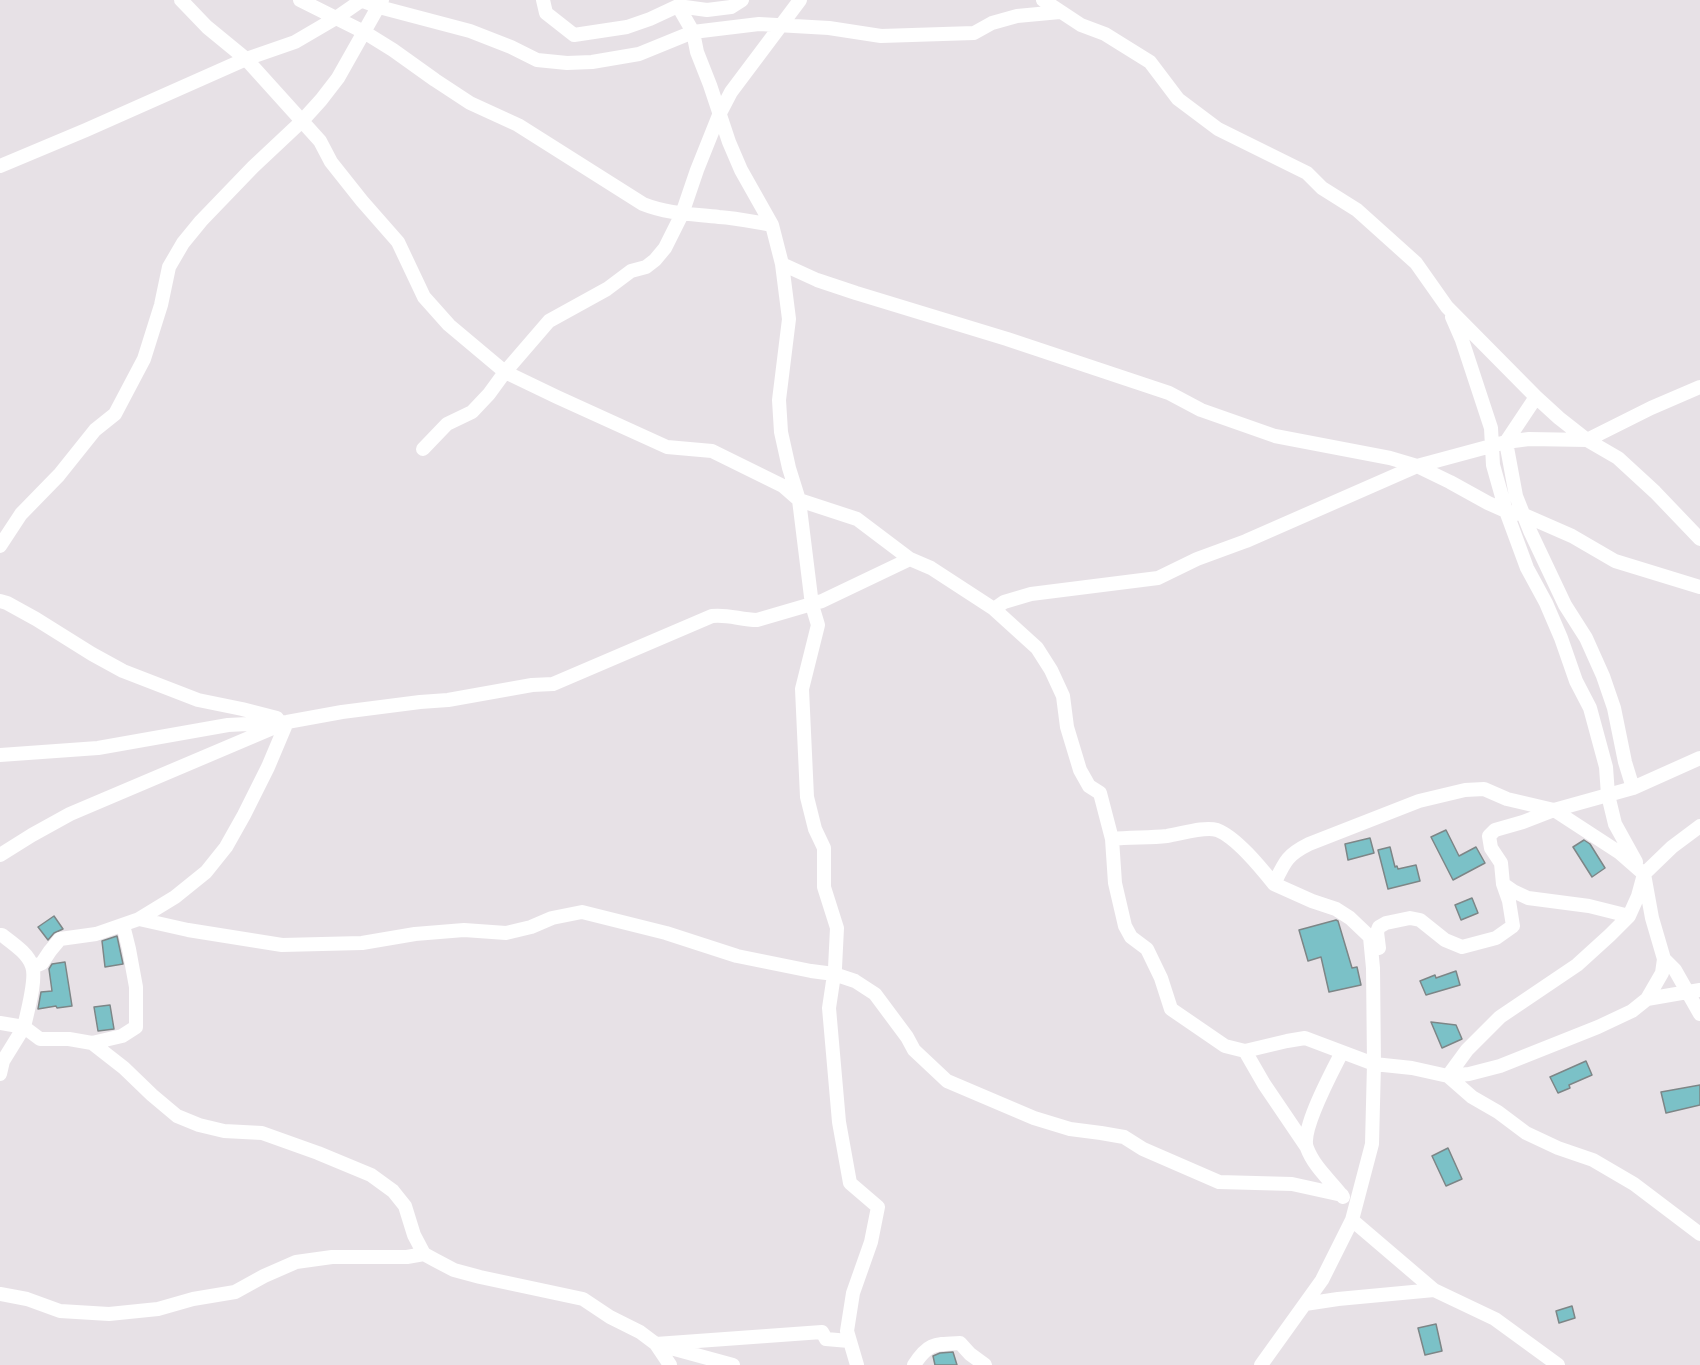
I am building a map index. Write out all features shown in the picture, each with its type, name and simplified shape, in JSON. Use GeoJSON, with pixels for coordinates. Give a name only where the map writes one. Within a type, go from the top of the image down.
{"type":"FeatureCollection","features":[{"type":"Feature","properties":{"kind":"street"},"geometry":{"type":"LineString","coordinates":[[181,0],[207,27],[246,59],[320,141],[331,162],[398,242],[424,297],[449,325],[505,372],[667,447],[712,451],[783,486],[798,500],[857,519],[910,559],[932,568],[994,609],[1037,648],[1051,670],[1063,696],[1067,727],[1080,770],[1089,786],[1100,793],[1112,839],[1115,883],[1125,926],[1131,937],[1147,949],[1161,978],[1171,1009],[1225,1047],[1245,1052],[1305,1038],[1374,1064],[1412,1068],[1448,1076],[1469,1074],[1500,1066],[1632,1011],[1647,999],[1662,973],[1664,959],[1652,918],[1644,874],[1615,824],[1608,795],[1606,767],[1590,708],[1576,681],[1562,638],[1527,568],[1506,511],[1493,465],[1491,428],[1462,340],[1448,307]]}},
{"type":"Feature","properties":{"kind":"street"},"geometry":{"type":"LineString","coordinates":[[300,0],[364,32],[470,103],[518,125],[643,204],[656,210],[772,225]]}},
{"type":"Feature","properties":{"kind":"street"},"geometry":{"type":"LineString","coordinates":[[0,166],[246,59],[295,42],[361,0],[470,31],[537,60],[567,63],[592,62],[639,54],[693,32],[759,24],[829,28],[881,36],[974,33],[992,23],[1017,16],[1060,12]]}},
{"type":"Feature","properties":{"kind":"street"},"geometry":{"type":"LineString","coordinates":[[543,0],[546,13],[574,35],[627,27],[678,6],[707,10],[731,7],[742,0]]}},
{"type":"Feature","properties":{"kind":"street"},"geometry":{"type":"LineString","coordinates":[[423,449],[447,424],[472,412],[549,321],[607,289],[632,271],[646,267],[655,260],[665,248],[682,214],[697,170],[731,92],[800,0]]}},
{"type":"Feature","properties":{"kind":"street"},"geometry":{"type":"LineString","coordinates":[[1043,0],[1081,25],[1105,34],[1150,62],[1178,99],[1218,129],[1307,173],[1322,188],[1357,210],[1416,263],[1448,307],[1536,397],[1587,440],[1618,458],[1655,492],[1700,539]]}},
{"type":"Feature","properties":{"kind":"street"},"geometry":{"type":"LineString","coordinates":[[0,546],[21,514],[58,475],[95,430],[115,414],[144,359],[170,267],[183,243],[201,221],[321,100],[338,78],[381,4]]}},
{"type":"Feature","properties":{"kind":"street"},"geometry":{"type":"LineString","coordinates":[[678,6],[693,32],[697,52],[719,116],[741,170],[772,225],[782,264],[789,319],[778,400],[781,432],[798,500],[812,604],[818,625],[802,689],[807,797],[815,829],[824,848],[824,887],[837,928],[829,1008],[839,1122],[850,1183],[878,1207],[871,1242],[853,1293],[847,1331],[856,1365]]}},
{"type":"Feature","properties":{"kind":"street"},"geometry":{"type":"LineString","coordinates":[[782,264],[856,293],[1007,339],[1169,393],[1200,410],[1275,436],[1390,458],[1418,466],[1506,511],[1524,515],[1572,536],[1615,561],[1700,587]]}},
{"type":"Feature","properties":{"kind":"street"},"geometry":{"type":"LineString","coordinates":[[994,609],[1004,602],[1031,594],[1158,578],[1418,466],[1506,442],[1529,439],[1587,440],[1700,387]]}},
{"type":"Feature","properties":{"kind":"street"},"geometry":{"type":"LineString","coordinates":[[1536,397],[1506,442],[1516,496],[1565,605],[1586,638],[1603,676],[1614,708],[1633,788]]}},
{"type":"Feature","properties":{"kind":"street"},"geometry":{"type":"LineString","coordinates":[[0,756],[98,748],[228,724],[287,722],[342,712],[448,700],[532,685],[553,684],[712,616],[724,615],[757,620],[844,592],[910,559]]}},
{"type":"Feature","properties":{"kind":"street"},"geometry":{"type":"LineString","coordinates":[[0,601],[36,619],[123,671],[198,700],[242,709],[287,722]]}},
{"type":"Feature","properties":{"kind":"street"},"geometry":{"type":"LineString","coordinates":[[0,855],[70,814],[254,734],[287,722]]}},
{"type":"Feature","properties":{"kind":"street"},"geometry":{"type":"LineString","coordinates":[[33,967],[42,963],[60,939],[96,934],[139,919],[175,897],[206,872],[226,847],[268,767],[287,722]]}},
{"type":"Feature","properties":{"kind":"street"},"geometry":{"type":"LineString","coordinates":[[1373,968],[1379,947],[1377,932],[1379,927],[1386,923],[1410,918],[1420,920],[1445,940],[1462,947],[1496,938],[1513,926],[1503,884],[1501,863],[1491,848],[1489,836],[1495,830],[1554,810],[1633,788],[1700,758]]}},
{"type":"Feature","properties":{"kind":"street"},"geometry":{"type":"LineString","coordinates":[[1274,884],[1282,867],[1293,852],[1326,837],[1419,801],[1465,790],[1484,789],[1507,799],[1554,810],[1620,853],[1644,874]]}},
{"type":"Feature","properties":{"kind":"street"},"geometry":{"type":"LineString","coordinates":[[1448,1076],[1467,1050],[1500,1017],[1577,965],[1629,916],[1644,874],[1672,847],[1700,826]]}},
{"type":"Feature","properties":{"kind":"street"},"geometry":{"type":"LineString","coordinates":[[1112,839],[1166,836],[1210,829],[1219,831],[1258,864],[1274,884],[1336,909],[1350,918],[1370,937],[1373,968],[1374,1064],[1372,1144],[1353,1215],[1322,1280],[1261,1365]]}},
{"type":"Feature","properties":{"kind":"street"},"geometry":{"type":"LineString","coordinates":[[1503,884],[1528,898],[1589,906],[1629,916]]}},
{"type":"Feature","properties":{"kind":"street"},"geometry":{"type":"LineString","coordinates":[[139,919],[189,930],[282,945],[362,944],[415,934],[464,930],[506,933],[531,927],[552,918],[582,912],[666,933],[737,956],[834,974],[855,981],[875,994],[914,1050],[947,1081],[1034,1118],[1070,1129],[1124,1137],[1143,1149],[1219,1182],[1292,1184],[1342,1194]]}},
{"type":"Feature","properties":{"kind":"street"},"geometry":{"type":"LineString","coordinates":[[0,1023],[24,1027],[40,1039],[69,1039],[92,1043],[122,1036],[136,1027],[136,987],[123,925]]}},
{"type":"Feature","properties":{"kind":"street"},"geometry":{"type":"LineString","coordinates":[[0,935],[3,935],[28,957],[33,967],[31,998],[24,1027],[3,1061],[0,1074]]}},
{"type":"Feature","properties":{"kind":"street"},"geometry":{"type":"LineString","coordinates":[[1664,959],[1694,990],[1700,1014]]}},
{"type":"Feature","properties":{"kind":"street"},"geometry":{"type":"LineString","coordinates":[[1647,999],[1694,990]]}},
{"type":"Feature","properties":{"kind":"street"},"geometry":{"type":"LineString","coordinates":[[92,1043],[124,1068],[177,1116],[199,1125],[224,1131],[262,1133],[371,1175],[393,1191],[405,1206],[414,1234],[424,1254],[454,1270],[583,1299],[610,1317],[640,1332],[656,1344],[670,1365]]}},
{"type":"Feature","properties":{"kind":"street"},"geometry":{"type":"LineString","coordinates":[[1245,1052],[1321,1171],[1342,1194],[1353,1215],[1434,1290],[1495,1319],[1558,1365]]}},
{"type":"Feature","properties":{"kind":"street"},"geometry":{"type":"LineString","coordinates":[[1306,1146],[1312,1115],[1342,1052]]}},
{"type":"Feature","properties":{"kind":"street"},"geometry":{"type":"LineString","coordinates":[[1448,1076],[1472,1097],[1498,1112],[1526,1134],[1593,1160],[1634,1184],[1700,1234]]}},
{"type":"Feature","properties":{"kind":"street"},"geometry":{"type":"LineString","coordinates":[[0,1294],[27,1299],[60,1311],[109,1314],[158,1309],[193,1299],[235,1292],[296,1262],[332,1257],[407,1257],[424,1254]]}},
{"type":"Feature","properties":{"kind":"street"},"geometry":{"type":"LineString","coordinates":[[1305,1305],[1338,1299],[1434,1290]]}},
{"type":"Feature","properties":{"kind":"street"},"geometry":{"type":"LineString","coordinates":[[656,1344],[822,1332],[826,1340],[849,1341]]}},
{"type":"Feature","properties":{"kind":"street"},"geometry":{"type":"LineString","coordinates":[[914,1365],[924,1350],[940,1344],[960,1343],[985,1365]]}},
{"type":"Feature","properties":{"kind":"street"},"geometry":{"type":"LineString","coordinates":[[656,1344],[733,1365]]}},
{"type":"Feature","properties":{"kind":"building"},"geometry":{"type":"Polygon","coordinates":[[[1446,830],[1459,856],[1476,847],[1485,863],[1453,880],[1431,837],[1446,830]]]}},
{"type":"Feature","properties":{"kind":"building"},"geometry":{"type":"Polygon","coordinates":[[[1370,838],[1374,853],[1348,860],[1345,844],[1370,838]]]}},
{"type":"Feature","properties":{"kind":"building"},"geometry":{"type":"Polygon","coordinates":[[[1584,840],[1590,844],[1605,868],[1592,877],[1573,847],[1584,840]]]}},
{"type":"Feature","properties":{"kind":"building"},"geometry":{"type":"Polygon","coordinates":[[[1390,847],[1395,867],[1397,866],[1398,869],[1416,865],[1420,881],[1388,889],[1378,850],[1390,847]]]}},
{"type":"Feature","properties":{"kind":"building"},"geometry":{"type":"Polygon","coordinates":[[[1472,898],[1478,913],[1461,920],[1455,905],[1472,898]]]}},
{"type":"Feature","properties":{"kind":"building"},"geometry":{"type":"Polygon","coordinates":[[[54,916],[63,929],[54,933],[48,940],[38,927],[54,916]]]}},
{"type":"Feature","properties":{"kind":"building"},"geometry":{"type":"Polygon","coordinates":[[[1336,920],[1352,968],[1357,967],[1361,985],[1329,992],[1321,957],[1308,961],[1299,930],[1336,920]]]}},
{"type":"Feature","properties":{"kind":"building"},"geometry":{"type":"Polygon","coordinates":[[[117,936],[123,964],[105,967],[102,941],[117,936]]]}},
{"type":"Feature","properties":{"kind":"building"},"geometry":{"type":"Polygon","coordinates":[[[65,962],[72,1006],[38,1009],[41,992],[52,991],[49,969],[52,964],[65,962]]]}},
{"type":"Feature","properties":{"kind":"building"},"geometry":{"type":"Polygon","coordinates":[[[1456,971],[1460,985],[1426,995],[1420,981],[1456,971]]]}},
{"type":"Feature","properties":{"kind":"building"},"geometry":{"type":"Polygon","coordinates":[[[110,1005],[114,1029],[98,1031],[94,1007],[110,1005]]]}},
{"type":"Feature","properties":{"kind":"building"},"geometry":{"type":"Polygon","coordinates":[[[1431,1022],[1456,1025],[1462,1039],[1442,1048],[1431,1022]]]}},
{"type":"Feature","properties":{"kind":"building"},"geometry":{"type":"Polygon","coordinates":[[[1586,1061],[1592,1075],[1569,1085],[1570,1088],[1558,1093],[1550,1077],[1586,1061]]]}},
{"type":"Feature","properties":{"kind":"building"},"geometry":{"type":"Polygon","coordinates":[[[1700,1085],[1700,1105],[1666,1113],[1661,1092],[1700,1085]]]}},
{"type":"Feature","properties":{"kind":"building"},"geometry":{"type":"Polygon","coordinates":[[[1448,1148],[1462,1179],[1446,1186],[1432,1156],[1448,1148]]]}},
{"type":"Feature","properties":{"kind":"building"},"geometry":{"type":"Polygon","coordinates":[[[1572,1306],[1575,1318],[1559,1323],[1556,1311],[1572,1306]]]}},
{"type":"Feature","properties":{"kind":"building"},"geometry":{"type":"Polygon","coordinates":[[[1436,1324],[1442,1351],[1425,1355],[1418,1328],[1436,1324]]]}},
{"type":"Feature","properties":{"kind":"building"},"geometry":{"type":"Polygon","coordinates":[[[953,1352],[957,1365],[935,1365],[933,1356],[953,1352]]]}}]}
